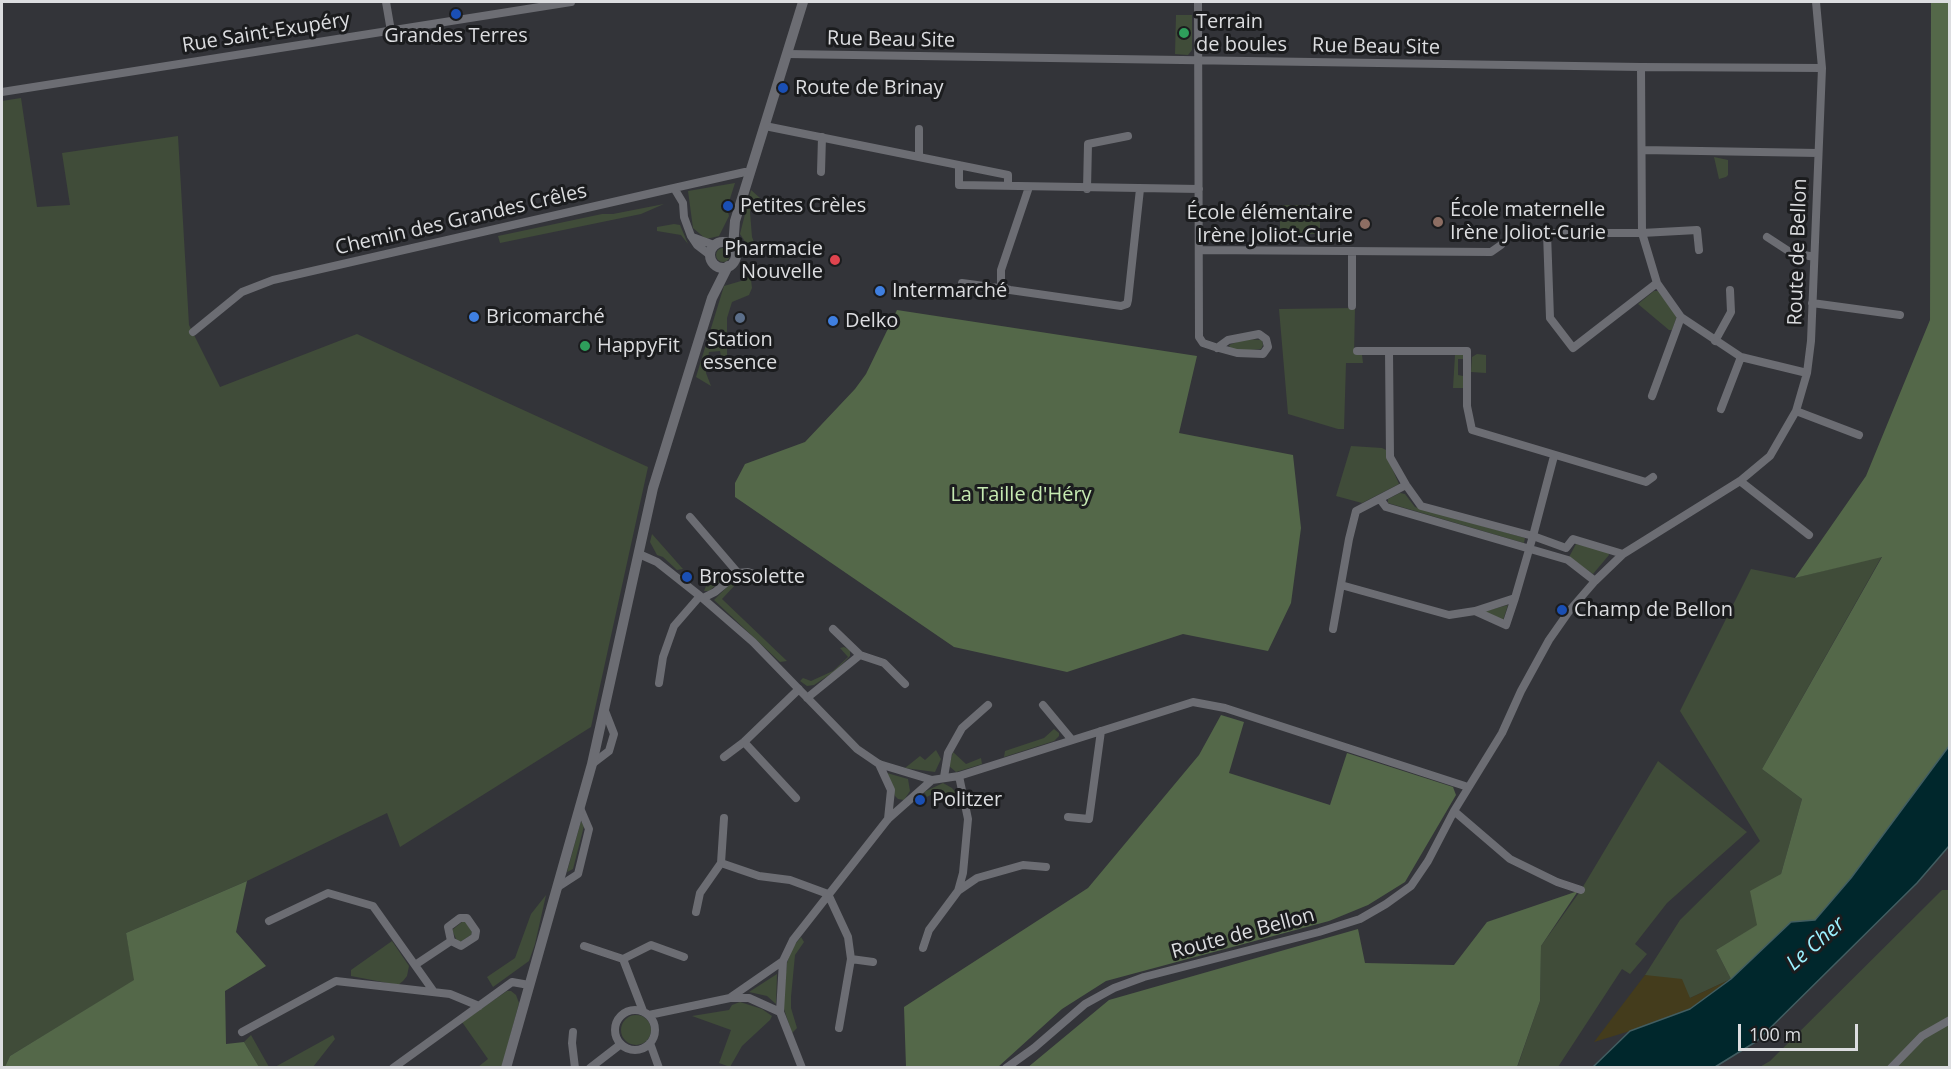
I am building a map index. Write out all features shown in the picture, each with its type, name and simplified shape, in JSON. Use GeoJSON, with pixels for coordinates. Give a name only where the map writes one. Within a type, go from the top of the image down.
{"type":"FeatureCollection","features":[{"type":"Feature","properties":{"kind":"main road"},"geometry":{"type":"LineString","coordinates":[[506,1068],[592,764],[652,488],[712,298],[728,266],[736,256],[733,247],[735,221],[803,2]]}},
{"type":"Feature","properties":{"kind":"main road"},"geometry":{"type":"LineString","coordinates":[[712,298],[715,251],[735,221]]}},
{"type":"Feature","properties":{"kind":"main road"},"geometry":{"type":"LineString","coordinates":[[715,251],[727,243],[733,247]]}},
{"type":"Feature","properties":{"kind":"main road"},"geometry":{"type":"LineString","coordinates":[[715,251],[720,267],[728,266]]}},
{"type":"Feature","properties":{"kind":"street"},"geometry":{"type":"LineString","coordinates":[[386,2],[391,31]]}},
{"type":"Feature","properties":{"kind":"street","name":"Rue Saint-Exupéry"},"geometry":{"type":"LineString","coordinates":[[2,92],[571,2]]}},
{"type":"Feature","properties":{"kind":"street"},"geometry":{"type":"LineString","coordinates":[[1198,2],[1199,337],[1203,343],[1217,348],[1252,354],[1263,354],[1268,347],[1266,339],[1259,334],[1228,340],[1217,348]]}},
{"type":"Feature","properties":{"kind":"street","name":"Route de Bellon"},"geometry":{"type":"LineString","coordinates":[[1010,1066],[1085,1004],[1114,988],[1144,977],[1319,932],[1360,919],[1411,886],[1503,733],[1521,690],[1549,640],[1570,610],[1623,554],[1740,481],[1770,456],[1796,411],[1807,373],[1821,68],[1816,2]]}},
{"type":"Feature","properties":{"kind":"street","name":"Rue Beau Site"},"geometry":{"type":"LineString","coordinates":[[787,54],[1821,68]]}},
{"type":"Feature","properties":{"kind":"street"},"geometry":{"type":"LineString","coordinates":[[1641,67],[1641,233],[1658,283],[1680,318],[1741,357],[1807,373]]}},
{"type":"Feature","properties":{"kind":"street"},"geometry":{"type":"LineString","coordinates":[[765,126],[1008,175],[1008,186]]}},
{"type":"Feature","properties":{"kind":"street"},"geometry":{"type":"LineString","coordinates":[[919,129],[919,157]]}},
{"type":"Feature","properties":{"kind":"street"},"geometry":{"type":"LineString","coordinates":[[1087,189],[1088,144],[1128,136]]}},
{"type":"Feature","properties":{"kind":"street"},"geometry":{"type":"LineString","coordinates":[[821,172],[822,137]]}},
{"type":"Feature","properties":{"kind":"street"},"geometry":{"type":"LineString","coordinates":[[1642,150],[1818,153]]}},
{"type":"Feature","properties":{"kind":"street"},"geometry":{"type":"LineString","coordinates":[[959,165],[959,185],[1087,189],[1199,189]]}},
{"type":"Feature","properties":{"kind":"street","name":"Chemin des Grandes Crêles"},"geometry":{"type":"LineString","coordinates":[[193,332],[242,292],[273,280],[745,172],[750,173]]}},
{"type":"Feature","properties":{"kind":"street"},"geometry":{"type":"LineString","coordinates":[[1006,289],[1001,283],[1001,270],[1029,187]]}},
{"type":"Feature","properties":{"kind":"street"},"geometry":{"type":"LineString","coordinates":[[674,188],[683,203],[684,217],[690,236],[697,245],[715,251]]}},
{"type":"Feature","properties":{"kind":"street"},"geometry":{"type":"LineString","coordinates":[[962,283],[1121,306],[1127,304],[1140,189]]}},
{"type":"Feature","properties":{"kind":"street"},"geometry":{"type":"LineString","coordinates":[[1658,283],[1573,348],[1550,318],[1548,233],[1641,233],[1697,230],[1699,250]]}},
{"type":"Feature","properties":{"kind":"street"},"geometry":{"type":"LineString","coordinates":[[1767,237],[1790,252],[1814,257]]}},
{"type":"Feature","properties":{"kind":"street"},"geometry":{"type":"LineString","coordinates":[[1199,250],[1491,252],[1501,245]]}},
{"type":"Feature","properties":{"kind":"street"},"geometry":{"type":"LineString","coordinates":[[1352,251],[1352,306]]}},
{"type":"Feature","properties":{"kind":"street"},"geometry":{"type":"LineString","coordinates":[[1715,341],[1731,312],[1730,290]]}},
{"type":"Feature","properties":{"kind":"street"},"geometry":{"type":"LineString","coordinates":[[1812,303],[1900,315]]}},
{"type":"Feature","properties":{"kind":"street"},"geometry":{"type":"LineString","coordinates":[[1652,396],[1680,318]]}},
{"type":"Feature","properties":{"kind":"street"},"geometry":{"type":"LineString","coordinates":[[1357,351],[1467,351],[1467,406],[1472,430],[1646,482],[1653,477]]}},
{"type":"Feature","properties":{"kind":"street"},"geometry":{"type":"LineString","coordinates":[[1389,351],[1390,457],[1421,506],[1533,536],[1566,548]]}},
{"type":"Feature","properties":{"kind":"street"},"geometry":{"type":"LineString","coordinates":[[1721,409],[1741,357]]}},
{"type":"Feature","properties":{"kind":"street"},"geometry":{"type":"LineString","coordinates":[[1796,411],[1859,435]]}},
{"type":"Feature","properties":{"kind":"street"},"geometry":{"type":"LineString","coordinates":[[1474,611],[1506,624],[1554,456]]}},
{"type":"Feature","properties":{"kind":"street"},"geometry":{"type":"LineString","coordinates":[[1740,481],[1809,535]]}},
{"type":"Feature","properties":{"kind":"street"},"geometry":{"type":"LineString","coordinates":[[1334,629],[1356,511],[1406,485]]}},
{"type":"Feature","properties":{"kind":"street"},"geometry":{"type":"LineString","coordinates":[[1380,499],[1386,507],[1568,560],[1595,581]]}},
{"type":"Feature","properties":{"kind":"street"},"geometry":{"type":"LineString","coordinates":[[690,518],[738,573]]}},
{"type":"Feature","properties":{"kind":"street"},"geometry":{"type":"LineString","coordinates":[[1563,559],[1566,548],[1573,539],[1623,554]]}},
{"type":"Feature","properties":{"kind":"street"},"geometry":{"type":"LineString","coordinates":[[639,554],[657,562],[702,597],[753,642],[857,749],[879,764],[933,780]]}},
{"type":"Feature","properties":{"kind":"street"},"geometry":{"type":"LineString","coordinates":[[659,683],[663,657],[674,626],[702,597],[715,592],[738,573],[748,572],[769,579]]}},
{"type":"Feature","properties":{"kind":"street"},"geometry":{"type":"LineString","coordinates":[[1341,585],[1449,615],[1474,611],[1515,598]]}},
{"type":"Feature","properties":{"kind":"street"},"geometry":{"type":"LineString","coordinates":[[833,630],[860,655],[884,663],[905,684]]}},
{"type":"Feature","properties":{"kind":"street"},"geometry":{"type":"LineString","coordinates":[[807,698],[860,655]]}},
{"type":"Feature","properties":{"kind":"street"},"geometry":{"type":"LineString","coordinates":[[724,757],[744,742],[798,689]]}},
{"type":"Feature","properties":{"kind":"street"},"geometry":{"type":"LineString","coordinates":[[802,1068],[780,1012],[783,961],[793,940],[888,819],[933,780],[959,776],[1193,702],[1225,708],[1468,788]]}},
{"type":"Feature","properties":{"kind":"street"},"geometry":{"type":"LineString","coordinates":[[944,777],[948,753],[962,728],[988,705]]}},
{"type":"Feature","properties":{"kind":"street"},"geometry":{"type":"LineString","coordinates":[[1043,705],[1072,740]]}},
{"type":"Feature","properties":{"kind":"street"},"geometry":{"type":"LineString","coordinates":[[1068,818],[1089,819],[1101,731]]}},
{"type":"Feature","properties":{"kind":"street"},"geometry":{"type":"LineString","coordinates":[[744,742],[796,798]]}},
{"type":"Feature","properties":{"kind":"street"},"geometry":{"type":"LineString","coordinates":[[879,764],[891,790],[888,819]]}},
{"type":"Feature","properties":{"kind":"street"},"geometry":{"type":"LineString","coordinates":[[958,891],[963,873],[969,819],[959,776]]}},
{"type":"Feature","properties":{"kind":"street"},"geometry":{"type":"LineString","coordinates":[[1454,811],[1510,859],[1557,882],[1581,890]]}},
{"type":"Feature","properties":{"kind":"street"},"geometry":{"type":"LineString","coordinates":[[696,912],[700,893],[721,863],[724,818]]}},
{"type":"Feature","properties":{"kind":"street"},"geometry":{"type":"LineString","coordinates":[[721,863],[759,876],[790,880],[828,894],[848,937],[851,959],[839,1028]]}},
{"type":"Feature","properties":{"kind":"street"},"geometry":{"type":"LineString","coordinates":[[923,948],[929,930],[958,891],[977,878],[1023,865],[1046,867]]}},
{"type":"Feature","properties":{"kind":"street"},"geometry":{"type":"LineString","coordinates":[[963,873],[977,878]]}},
{"type":"Feature","properties":{"kind":"street"},"geometry":{"type":"LineString","coordinates":[[269,921],[327,893],[373,906],[434,992]]}},
{"type":"Feature","properties":{"kind":"street"},"geometry":{"type":"LineString","coordinates":[[415,965],[451,941]]}},
{"type":"Feature","properties":{"kind":"street"},"geometry":{"type":"LineString","coordinates":[[584,946],[623,959],[651,945],[684,957]]}},
{"type":"Feature","properties":{"kind":"street"},"geometry":{"type":"LineString","coordinates":[[623,959],[646,1013],[655,1028],[650,1043],[659,1068]]}},
{"type":"Feature","properties":{"kind":"street"},"geometry":{"type":"LineString","coordinates":[[851,959],[873,962]]}},
{"type":"Feature","properties":{"kind":"street"},"geometry":{"type":"LineString","coordinates":[[730,998],[783,961]]}},
{"type":"Feature","properties":{"kind":"street"},"geometry":{"type":"LineString","coordinates":[[242,1032],[336,981],[450,994],[479,1006]]}},
{"type":"Feature","properties":{"kind":"street"},"geometry":{"type":"LineString","coordinates":[[393,1068],[513,982],[529,985]]}},
{"type":"Feature","properties":{"kind":"street"},"geometry":{"type":"LineString","coordinates":[[650,1043],[639,1049],[632,1049],[621,1044],[615,1032],[619,1018],[630,1010],[646,1013],[730,998],[748,998],[780,1012]]}},
{"type":"Feature","properties":{"kind":"street"},"geometry":{"type":"LineString","coordinates":[[1891,1068],[1922,1036],[1950,1020]]}},
{"type":"Feature","properties":{"kind":"street"},"geometry":{"type":"LineString","coordinates":[[573,1032],[574,1068]]}},
{"type":"Feature","properties":{"kind":"street"},"geometry":{"type":"LineString","coordinates":[[590,1068],[621,1044]]}},
{"type":"Feature","properties":{"kind":"green space"},"geometry":{"type":"Polygon","coordinates":[[[1931,2],[1949,2],[1949,746],[1851,878],[1815,920],[1791,923],[1731,979],[1716,950],[1757,925],[1750,891],[1781,874],[1802,799],[1762,769],[1882,557],[1795,578],[1866,476],[1930,320],[1931,2]]]}},
{"type":"Feature","properties":{"kind":"green space","name":"Terrain de boules"},"geometry":{"type":"Polygon","coordinates":[[[1176,15],[1192,15],[1192,50],[1188,55],[1175,54],[1176,15]]]}},
{"type":"Feature","properties":{"kind":"green space"},"geometry":{"type":"Polygon","coordinates":[[[21,98],[37,207],[70,205],[62,153],[178,136],[189,325],[220,387],[357,334],[648,467],[591,727],[400,847],[387,813],[247,881],[126,933],[135,980],[10,1056],[5,1068],[2,1067],[2,101],[21,98]]]}},
{"type":"Feature","properties":{"kind":"green space"},"geometry":{"type":"Polygon","coordinates":[[[1714,157],[1728,160],[1726,177],[1719,179],[1714,157]]]}},
{"type":"Feature","properties":{"kind":"green space"},"geometry":{"type":"Polygon","coordinates":[[[735,183],[727,208],[729,216],[719,236],[706,239],[693,228],[688,191],[735,183]]]}},
{"type":"Feature","properties":{"kind":"green space"},"geometry":{"type":"Polygon","coordinates":[[[751,190],[760,198],[760,201],[752,206],[750,212],[756,252],[750,255],[740,234],[751,190]]]}},
{"type":"Feature","properties":{"kind":"green space"},"geometry":{"type":"Polygon","coordinates":[[[664,204],[641,214],[500,243],[498,236],[602,214],[664,204]]]}},
{"type":"Feature","properties":{"kind":"green space"},"geometry":{"type":"Polygon","coordinates":[[[1280,205],[1320,205],[1320,234],[1280,234],[1280,205]]]}},
{"type":"Feature","properties":{"kind":"green space"},"geometry":{"type":"Polygon","coordinates":[[[680,225],[688,244],[681,235],[657,231],[657,227],[680,225]]]}},
{"type":"Feature","properties":{"kind":"green space"},"geometry":{"type":"Polygon","coordinates":[[[720,248],[726,248],[730,255],[726,262],[720,262],[716,258],[716,252],[720,248]]]}},
{"type":"Feature","properties":{"kind":"green space"},"geometry":{"type":"Polygon","coordinates":[[[746,274],[751,280],[752,288],[749,295],[732,302],[727,318],[727,356],[721,356],[720,351],[709,352],[706,373],[711,386],[696,377],[724,286],[741,281],[746,274]]]}},
{"type":"Feature","properties":{"kind":"green space"},"geometry":{"type":"Polygon","coordinates":[[[1654,291],[1658,291],[1677,316],[1672,330],[1669,330],[1638,304],[1654,291]]]}},
{"type":"Feature","properties":{"kind":"green space"},"geometry":{"type":"Polygon","coordinates":[[[1355,308],[1354,354],[1362,355],[1363,363],[1346,363],[1344,429],[1288,414],[1279,309],[1355,308]]]}},
{"type":"Feature","properties":{"kind":"green space","name":"La Taille d'Héry"},"geometry":{"type":"Polygon","coordinates":[[[897,310],[1197,356],[1179,433],[1293,455],[1301,528],[1291,603],[1268,651],[1183,634],[1067,672],[954,647],[735,497],[735,483],[745,464],[805,442],[855,389],[866,374],[897,310]]]}},
{"type":"Feature","properties":{"kind":"green space"},"geometry":{"type":"Polygon","coordinates":[[[1245,339],[1262,340],[1263,345],[1261,349],[1241,351],[1230,348],[1229,345],[1245,339]]]}},
{"type":"Feature","properties":{"kind":"green space"},"geometry":{"type":"Polygon","coordinates":[[[1477,354],[1486,355],[1486,373],[1471,372],[1472,357],[1477,354]]]}},
{"type":"Feature","properties":{"kind":"green space"},"geometry":{"type":"Polygon","coordinates":[[[1455,355],[1463,355],[1463,359],[1458,359],[1458,375],[1463,376],[1463,388],[1453,388],[1455,355]]]}},
{"type":"Feature","properties":{"kind":"green space"},"geometry":{"type":"Polygon","coordinates":[[[1351,446],[1386,450],[1399,484],[1362,503],[1336,496],[1351,446]]]}},
{"type":"Feature","properties":{"kind":"green space"},"geometry":{"type":"Polygon","coordinates":[[[1400,493],[1405,494],[1415,507],[1525,538],[1524,543],[1388,503],[1388,499],[1400,493]]]}},
{"type":"Feature","properties":{"kind":"green space"},"geometry":{"type":"Polygon","coordinates":[[[652,534],[683,569],[677,570],[663,557],[657,555],[650,542],[652,534]]]}},
{"type":"Feature","properties":{"kind":"green space"},"geometry":{"type":"Polygon","coordinates":[[[1576,544],[1608,551],[1609,555],[1593,574],[1569,557],[1576,544]]]}},
{"type":"Feature","properties":{"kind":"green space"},"geometry":{"type":"Polygon","coordinates":[[[1882,556],[1762,769],[1802,799],[1781,874],[1758,925],[1716,950],[1731,979],[1690,998],[1645,975],[1680,920],[1760,841],[1680,711],[1751,569],[1795,578],[1882,556]]]}},
{"type":"Feature","properties":{"kind":"green space"},"geometry":{"type":"Polygon","coordinates":[[[726,569],[726,577],[709,591],[704,591],[706,586],[708,587],[726,569]]]}},
{"type":"Feature","properties":{"kind":"green space"},"geometry":{"type":"Polygon","coordinates":[[[733,581],[737,583],[722,599],[787,661],[780,662],[714,600],[733,581]]]}},
{"type":"Feature","properties":{"kind":"green space"},"geometry":{"type":"Polygon","coordinates":[[[1508,605],[1503,620],[1482,612],[1508,605]]]}},
{"type":"Feature","properties":{"kind":"green space"},"geometry":{"type":"Polygon","coordinates":[[[840,648],[850,650],[850,656],[835,671],[814,685],[807,686],[800,681],[803,678],[811,681],[833,671],[848,657],[840,648]]]}},
{"type":"Feature","properties":{"kind":"green space"},"geometry":{"type":"Polygon","coordinates":[[[1221,715],[1244,722],[1229,773],[1330,805],[1347,753],[1453,787],[1456,795],[1405,882],[1368,905],[1329,921],[1106,981],[1062,1009],[998,1067],[906,1067],[904,1007],[1088,888],[1199,755],[1221,715]]]}},
{"type":"Feature","properties":{"kind":"green space"},"geometry":{"type":"Polygon","coordinates":[[[1054,729],[1059,736],[1054,741],[1004,757],[1005,751],[1044,738],[1054,729]]]}},
{"type":"Feature","properties":{"kind":"green space"},"geometry":{"type":"Polygon","coordinates":[[[936,750],[941,759],[935,772],[905,768],[920,756],[925,760],[936,750]]]}},
{"type":"Feature","properties":{"kind":"green space"},"geometry":{"type":"Polygon","coordinates":[[[953,752],[966,764],[981,758],[982,764],[956,772],[949,766],[953,752]]]}},
{"type":"Feature","properties":{"kind":"green space"},"geometry":{"type":"Polygon","coordinates":[[[1658,761],[1747,832],[1667,903],[1635,944],[1647,954],[1630,974],[1622,969],[1558,1067],[1517,1068],[1540,1001],[1541,946],[1581,890],[1658,761]]]}},
{"type":"Feature","properties":{"kind":"green space"},"geometry":{"type":"Polygon","coordinates":[[[887,773],[908,779],[910,791],[904,800],[895,796],[887,773]]]}},
{"type":"Feature","properties":{"kind":"green space"},"geometry":{"type":"Polygon","coordinates":[[[943,783],[958,795],[932,794],[927,797],[924,792],[943,783]]]}},
{"type":"Feature","properties":{"kind":"green space"},"geometry":{"type":"Polygon","coordinates":[[[581,821],[584,826],[573,869],[567,872],[581,821]]]}},
{"type":"Feature","properties":{"kind":"green space"},"geometry":{"type":"Polygon","coordinates":[[[247,881],[236,932],[266,966],[225,991],[226,1044],[244,1042],[259,1067],[5,1067],[10,1056],[134,980],[126,933],[247,881]]]}},
{"type":"Feature","properties":{"kind":"green space"},"geometry":{"type":"Polygon","coordinates":[[[1942,890],[1949,890],[1949,1067],[1758,1068],[1770,1061],[1942,890]]]}},
{"type":"Feature","properties":{"kind":"green space"},"geometry":{"type":"Polygon","coordinates":[[[1578,891],[1541,946],[1540,1001],[1517,1067],[1027,1068],[1109,1000],[1358,929],[1365,963],[1454,965],[1487,922],[1578,891]]]}},
{"type":"Feature","properties":{"kind":"green space"},"geometry":{"type":"Polygon","coordinates":[[[546,895],[529,961],[493,987],[487,977],[515,958],[531,914],[546,895]]]}},
{"type":"Feature","properties":{"kind":"green space"},"geometry":{"type":"Polygon","coordinates":[[[462,922],[466,922],[472,932],[460,942],[457,941],[452,930],[462,922]]]}},
{"type":"Feature","properties":{"kind":"green space"},"geometry":{"type":"Polygon","coordinates":[[[801,937],[804,942],[795,955],[791,997],[791,1008],[797,1028],[792,1033],[784,1009],[784,990],[787,963],[792,948],[801,937]]]}},
{"type":"Feature","properties":{"kind":"green space"},"geometry":{"type":"Polygon","coordinates":[[[392,941],[409,966],[407,976],[403,981],[398,985],[351,976],[351,970],[392,941]]]}},
{"type":"Feature","properties":{"kind":"green space"},"geometry":{"type":"Polygon","coordinates":[[[777,974],[776,1004],[767,996],[749,992],[777,974]]]}},
{"type":"Feature","properties":{"kind":"green space"},"geometry":{"type":"Polygon","coordinates":[[[507,991],[516,995],[519,1003],[502,1067],[478,1067],[488,1059],[462,1022],[507,991]]]}},
{"type":"Feature","properties":{"kind":"green space"},"geometry":{"type":"Polygon","coordinates":[[[740,1002],[762,1009],[772,1016],[742,1046],[730,1067],[719,1063],[731,1030],[692,1016],[729,1010],[732,1005],[740,1002]]]}},
{"type":"Feature","properties":{"kind":"green space"},"geometry":{"type":"Polygon","coordinates":[[[636,1015],[642,1016],[650,1024],[650,1036],[642,1044],[636,1045],[630,1044],[622,1036],[621,1030],[622,1024],[630,1016],[636,1015]]]}},
{"type":"Feature","properties":{"kind":"green space"},"geometry":{"type":"Polygon","coordinates":[[[251,1035],[269,1067],[259,1067],[244,1042],[251,1035]]]}},
{"type":"Feature","properties":{"kind":"green space"},"geometry":{"type":"Polygon","coordinates":[[[333,1035],[335,1039],[313,1067],[275,1067],[333,1035]]]}},
{"type":"Feature","properties":{"kind":"sand"},"geometry":{"type":"Polygon","coordinates":[[[1645,975],[1682,979],[1690,998],[1731,979],[1690,1009],[1594,1042],[1645,975]]]}},
{"type":"Feature","properties":{"kind":"water","name":"Le Cher"},"geometry":{"type":"Polygon","coordinates":[[[1949,746],[1949,846],[1917,883],[1757,1041],[1715,1067],[1593,1067],[1630,1031],[1690,1009],[1731,979],[1791,922],[1815,920],[1851,878],[1949,746]]]}},
{"type":"Feature","properties":{"kind":"place","name":"Grandes Terres"},"geometry":{"type":"Point","coordinates":[456,14]}},
{"type":"Feature","properties":{"kind":"place","name":"Terrain de boules"},"geometry":{"type":"Point","coordinates":[1184,33]}},
{"type":"Feature","properties":{"kind":"place","name":"Route de Brinay"},"geometry":{"type":"Point","coordinates":[783,88]}},
{"type":"Feature","properties":{"kind":"place","name":"Petites Crèles"},"geometry":{"type":"Point","coordinates":[728,206]}},
{"type":"Feature","properties":{"kind":"place","name":"École maternelle Irène Joliot-Curie"},"geometry":{"type":"Point","coordinates":[1438,222]}},
{"type":"Feature","properties":{"kind":"place","name":"École élémentaire Irène Joliot-Curie"},"geometry":{"type":"Point","coordinates":[1365,224]}},
{"type":"Feature","properties":{"kind":"place","name":"Pharmacie Nouvelle"},"geometry":{"type":"Point","coordinates":[835,260]}},
{"type":"Feature","properties":{"kind":"place","name":"Intermarché"},"geometry":{"type":"Point","coordinates":[880,291]}},
{"type":"Feature","properties":{"kind":"place","name":"Bricomarché"},"geometry":{"type":"Point","coordinates":[474,317]}},
{"type":"Feature","properties":{"kind":"place","name":"Station essence"},"geometry":{"type":"Point","coordinates":[740,318]}},
{"type":"Feature","properties":{"kind":"place","name":"Delko"},"geometry":{"type":"Point","coordinates":[833,321]}},
{"type":"Feature","properties":{"kind":"place","name":"HappyFit"},"geometry":{"type":"Point","coordinates":[585,346]}},
{"type":"Feature","properties":{"kind":"place","name":"Brossolette"},"geometry":{"type":"Point","coordinates":[687,577]}},
{"type":"Feature","properties":{"kind":"place","name":"Champ de Bellon"},"geometry":{"type":"Point","coordinates":[1562,610]}},
{"type":"Feature","properties":{"kind":"place","name":"Politzer"},"geometry":{"type":"Point","coordinates":[920,800]}}]}
